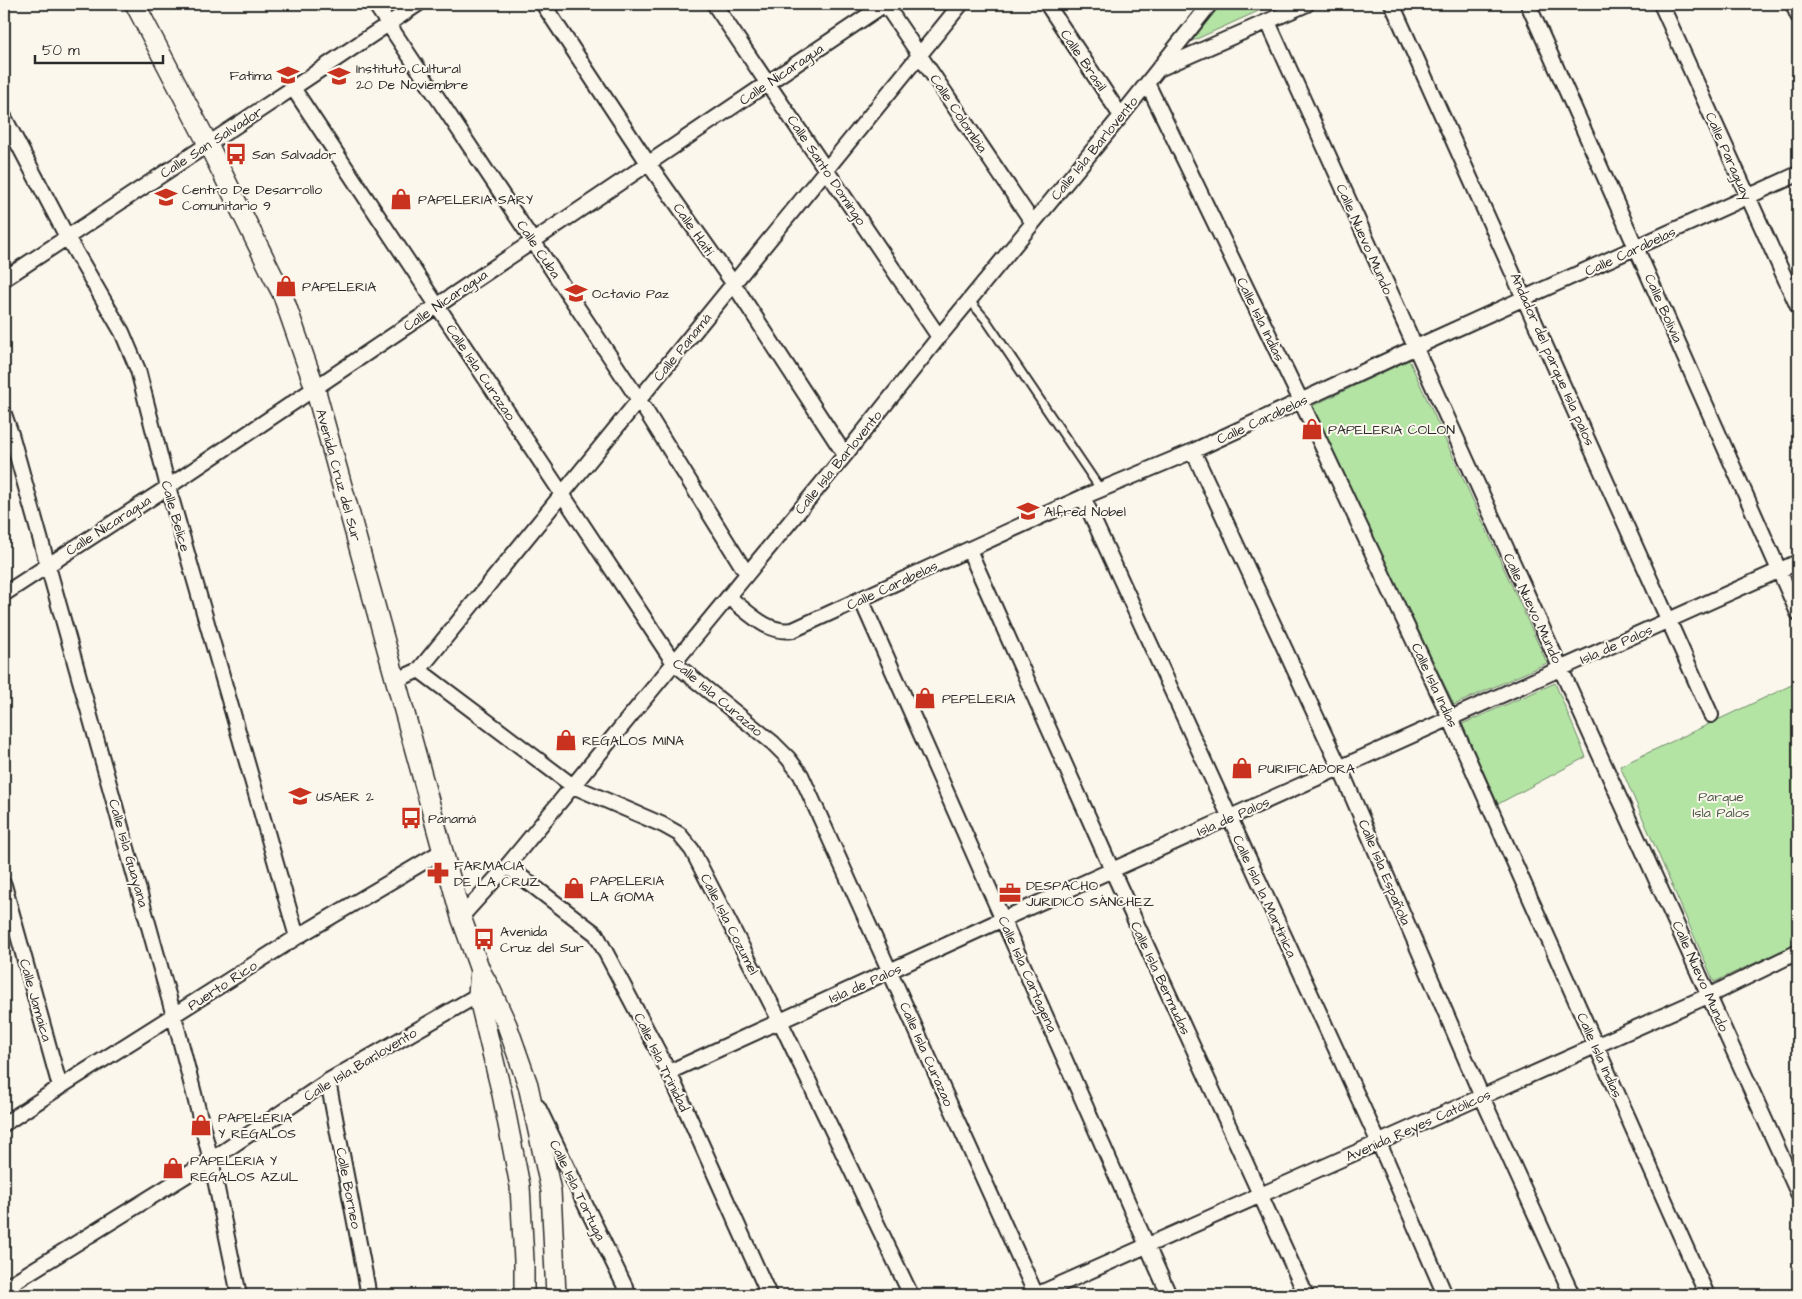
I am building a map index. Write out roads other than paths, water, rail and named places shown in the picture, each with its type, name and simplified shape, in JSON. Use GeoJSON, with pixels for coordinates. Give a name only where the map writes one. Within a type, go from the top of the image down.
{"type":"FeatureCollection","features":[{"type":"Feature","properties":{"kind":"main road","name":"Avenida Cruz del Sur"},"geometry":{"type":"LineString","coordinates":[[135,4],[208,144],[282,294],[316,388],[461,917],[480,970],[520,1186],[524,1295]]}},
{"type":"Feature","properties":{"kind":"main road","name":"Avenida Cruz del Sur"},"geometry":{"type":"LineString","coordinates":[[484,992],[507,1025],[528,1086],[551,1191],[556,1295]]}},
{"type":"Feature","properties":{"kind":"street","name":"Calle Cuba"},"geometry":{"type":"LineString","coordinates":[[375,4],[639,400],[746,574]]}},
{"type":"Feature","properties":{"kind":"street","name":"Calle San Salvador"},"geometry":{"type":"LineString","coordinates":[[4,279],[418,4]]}},
{"type":"Feature","properties":{"kind":"street","name":"Calle Haití"},"geometry":{"type":"LineString","coordinates":[[543,4],[648,163],[733,283],[845,455]]}},
{"type":"Feature","properties":{"kind":"street","name":"Calle Santo Domingo"},"geometry":{"type":"LineString","coordinates":[[714,4],[939,337]]}},
{"type":"Feature","properties":{"kind":"street","name":"Calle Nicaragua"},"geometry":{"type":"LineString","coordinates":[[4,594],[316,388],[885,4]]}},
{"type":"Feature","properties":{"kind":"street","name":"Calle Colombia"},"geometry":{"type":"LineString","coordinates":[[885,4],[1032,223]]}},
{"type":"Feature","properties":{"kind":"street","name":"Calle Panamá"},"geometry":{"type":"LineString","coordinates":[[395,681],[419,670],[961,4]]}},
{"type":"Feature","properties":{"kind":"street","name":"Calle Brasil"},"geometry":{"type":"LineString","coordinates":[[1046,4],[1121,116]]}},
{"type":"Feature","properties":{"kind":"street","name":"Calle Isla Barlovento"},"geometry":{"type":"LineString","coordinates":[[461,917],[507,866],[845,455],[1210,4]]}},
{"type":"Feature","properties":{"kind":"street"},"geometry":{"type":"LineString","coordinates":[[1159,69],[1307,4]]}},
{"type":"Feature","properties":{"kind":"street","name":"Andador del parque Isla palos"},"geometry":{"type":"LineString","coordinates":[[1392,4],[1526,298],[1711,715]]}},
{"type":"Feature","properties":{"kind":"street","name":"Calle Bolivia"},"geometry":{"type":"LineString","coordinates":[[1528,4],[1798,613]]}},
{"type":"Feature","properties":{"kind":"street","name":"Calle Paraguay"},"geometry":{"type":"LineString","coordinates":[[1661,4],[1798,307]]}},
{"type":"Feature","properties":{"kind":"street"},"geometry":{"type":"LineString","coordinates":[[1793,4],[1798,16]]}},
{"type":"Feature","properties":{"kind":"street","name":"Calle Nuevo Mundo"},"geometry":{"type":"LineString","coordinates":[[1268,22],[1798,1193]]}},
{"type":"Feature","properties":{"kind":"street","name":"Calle Isla Indias"},"geometry":{"type":"LineString","coordinates":[[1147,83],[1301,402],[1450,718],[1707,1295]]}},
{"type":"Feature","properties":{"kind":"street","name":"Calle Isla Curazao"},"geometry":{"type":"LineString","coordinates":[[293,88],[674,663],[773,743],[802,775],[1036,1295]]}},
{"type":"Feature","properties":{"kind":"street","name":"Calle Belice"},"geometry":{"type":"LineString","coordinates":[[4,117],[67,237],[122,332],[138,370],[168,487],[297,937]]}},
{"type":"Feature","properties":{"kind":"street","name":"Calle Carabelas"},"geometry":{"type":"LineString","coordinates":[[728,597],[766,626],[781,631],[793,630],[1083,497],[1193,451],[1301,402],[1414,348],[1798,174]]}},
{"type":"Feature","properties":{"kind":"street","name":"Calle Isla Guayana"},"geometry":{"type":"LineString","coordinates":[[4,414],[48,564],[174,1016],[211,1160],[239,1295]]}},
{"type":"Feature","properties":{"kind":"street","name":"Calle Isla Española"},"geometry":{"type":"LineString","coordinates":[[1193,451],[1340,768],[1482,1097],[1572,1295]]}},
{"type":"Feature","properties":{"kind":"street","name":"Calle Isla la Martinica"},"geometry":{"type":"LineString","coordinates":[[1083,497],[1379,1143],[1445,1295]]}},
{"type":"Feature","properties":{"kind":"street","name":"Calle Isla Bermudas"},"geometry":{"type":"LineString","coordinates":[[969,550],[1112,870],[1306,1295]]}},
{"type":"Feature","properties":{"kind":"street","name":"Isla de Palos"},"geometry":{"type":"LineString","coordinates":[[669,1072],[1003,919],[1798,562]]}},
{"type":"Feature","properties":{"kind":"street","name":"Calle Isla Cartagena"},"geometry":{"type":"LineString","coordinates":[[861,599],[1169,1295]]}},
{"type":"Feature","properties":{"kind":"street","name":"Calle Isla Cozumel"},"geometry":{"type":"LineString","coordinates":[[419,670],[573,786],[663,825],[679,834],[686,842],[692,850],[780,1021],[911,1295]]}},
{"type":"Feature","properties":{"kind":"street","name":"Puerto Rico"},"geometry":{"type":"LineString","coordinates":[[4,1124],[60,1086],[297,937],[444,850]]}},
{"type":"Feature","properties":{"kind":"street","name":"Calle Isla Trinidad"},"geometry":{"type":"LineString","coordinates":[[507,866],[596,934],[669,1072],[769,1295]]}},
{"type":"Feature","properties":{"kind":"street","name":"Calle Jamaica"},"geometry":{"type":"LineString","coordinates":[[4,885],[60,1086]]}},
{"type":"Feature","properties":{"kind":"street","name":"Avenida Reyes Católicos"},"geometry":{"type":"LineString","coordinates":[[1036,1295],[1710,995],[1798,952]]}},
{"type":"Feature","properties":{"kind":"street","name":"Calle Isla Barlovento"},"geometry":{"type":"LineString","coordinates":[[4,1288],[211,1160],[328,1081],[484,992]]}},
{"type":"Feature","properties":{"kind":"street","name":"Calle Borneo"},"geometry":{"type":"LineString","coordinates":[[328,1081],[368,1295]]}},
{"type":"Feature","properties":{"kind":"street","name":"Calle Isla Tortuga"},"geometry":{"type":"LineString","coordinates":[[528,1086],[629,1295]]}},
{"type":"Feature","properties":{"kind":"lane"},"geometry":{"type":"LineString","coordinates":[[969,300],[986,320],[1101,490]]}},
{"type":"Feature","properties":{"kind":"place","name":"Fatima"},"geometry":{"type":"Point","coordinates":[288,75]}},
{"type":"Feature","properties":{"kind":"place","name":"Instituto Cultural 20 De Noviembre"},"geometry":{"type":"Point","coordinates":[339,76]}},
{"type":"Feature","properties":{"kind":"place","name":"San Salvador"},"geometry":{"type":"Point","coordinates":[236,154]}},
{"type":"Feature","properties":{"kind":"place","name":"Centro De Desarrollo Comunitario 9"},"geometry":{"type":"Point","coordinates":[166,197]}},
{"type":"Feature","properties":{"kind":"place","name":"PAPELERIA SARY"},"geometry":{"type":"Point","coordinates":[401,199]}},
{"type":"Feature","properties":{"kind":"place","name":"PAPELERIA"},"geometry":{"type":"Point","coordinates":[286,286]}},
{"type":"Feature","properties":{"kind":"place","name":"Octavio Paz"},"geometry":{"type":"Point","coordinates":[576,293]}},
{"type":"Feature","properties":{"kind":"place","name":"PAPELERIA COLON"},"geometry":{"type":"Point","coordinates":[1312,429]}},
{"type":"Feature","properties":{"kind":"place","name":"Alfred Nobel"},"geometry":{"type":"Point","coordinates":[1028,511]}},
{"type":"Feature","properties":{"kind":"place","name":"PEPELERIA"},"geometry":{"type":"Point","coordinates":[925,698]}},
{"type":"Feature","properties":{"kind":"place","name":"REGALOS MINA"},"geometry":{"type":"Point","coordinates":[566,740]}},
{"type":"Feature","properties":{"kind":"place","name":"PURIFICADORA"},"geometry":{"type":"Point","coordinates":[1242,768]}},
{"type":"Feature","properties":{"kind":"place","name":"USAER 2"},"geometry":{"type":"Point","coordinates":[300,796]}},
{"type":"Feature","properties":{"kind":"place","name":"Panamá"},"geometry":{"type":"Point","coordinates":[411,818]}},
{"type":"Feature","properties":{"kind":"place","name":"FARMACIA DE LA CRUZ"},"geometry":{"type":"Point","coordinates":[438,873]}},
{"type":"Feature","properties":{"kind":"place","name":"PAPELERIA LA GOMA"},"geometry":{"type":"Point","coordinates":[574,888]}},
{"type":"Feature","properties":{"kind":"place","name":"DESPACHO JURIDICO SÁNCHEZ"},"geometry":{"type":"Point","coordinates":[1010,893]}},
{"type":"Feature","properties":{"kind":"place","name":"Avenida Cruz del Sur"},"geometry":{"type":"Point","coordinates":[484,939]}},
{"type":"Feature","properties":{"kind":"place","name":"PAPELERIA Y REGALOS"},"geometry":{"type":"Point","coordinates":[201,1125]}},
{"type":"Feature","properties":{"kind":"place","name":"PAPELERIA Y REGALOS AZUL"},"geometry":{"type":"Point","coordinates":[173,1168]}},
{"type":"Feature","properties":{"kind":"park label","name":"Parque Isla Palos"},"geometry":{"type":"Point","coordinates":[1721,804]}}]}
